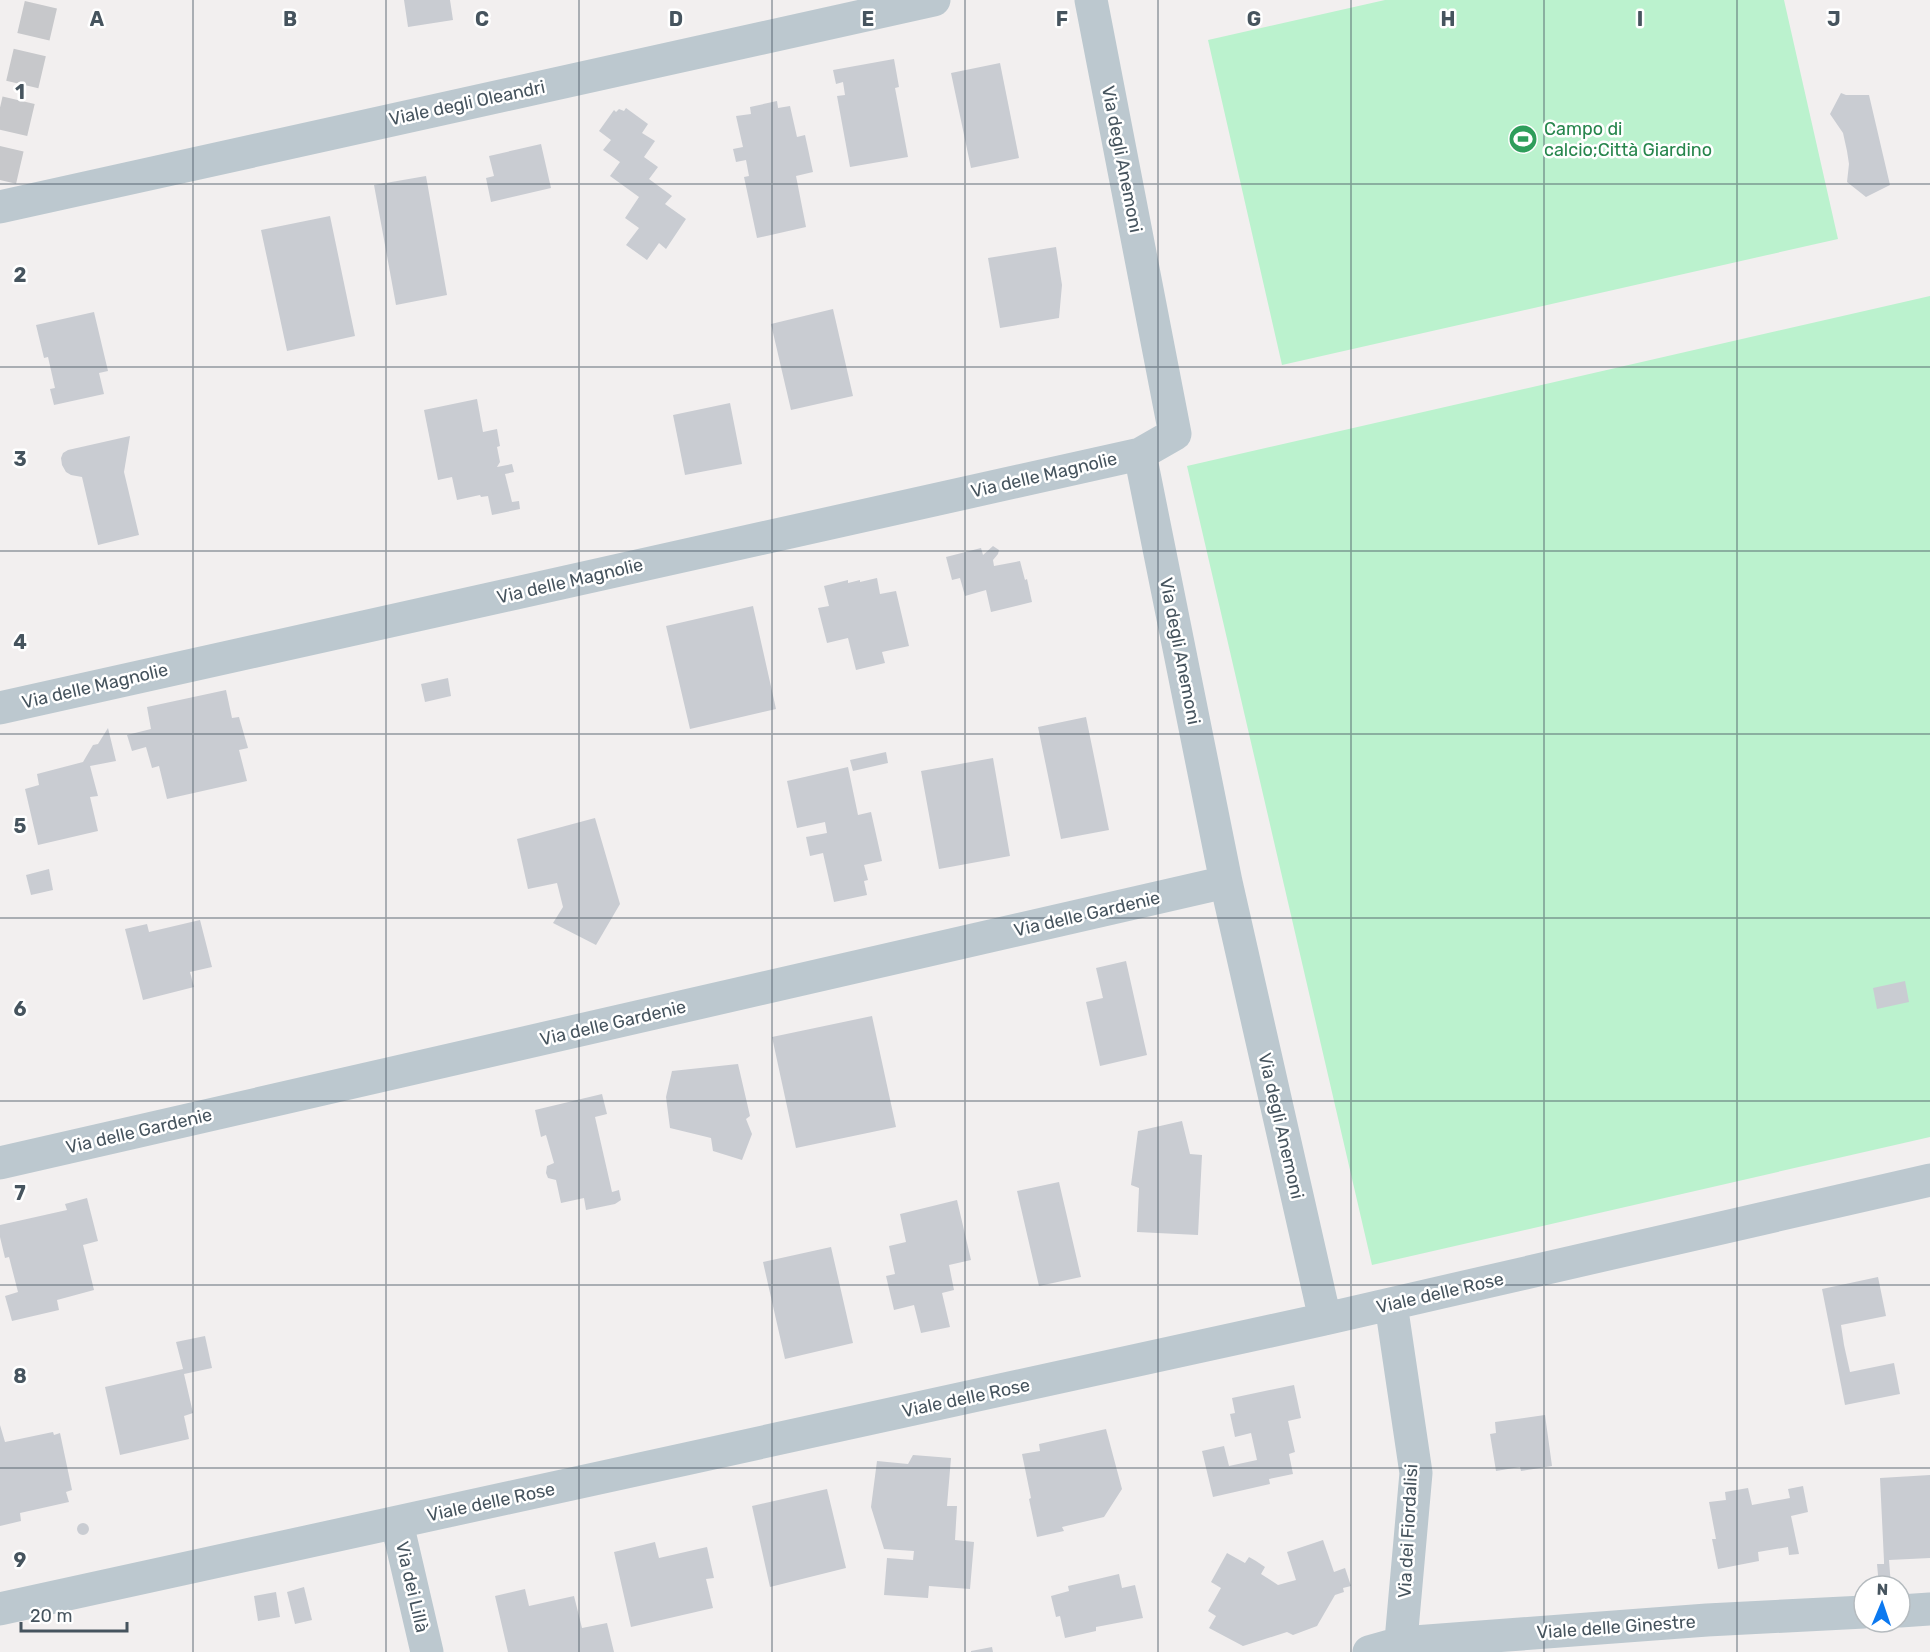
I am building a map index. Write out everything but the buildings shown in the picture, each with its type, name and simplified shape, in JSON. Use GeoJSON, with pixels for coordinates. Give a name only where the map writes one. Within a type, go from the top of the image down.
{"type":"FeatureCollection","features":[{"type":"Feature","properties":{"kind":"street","name":"Viale degli Oleandri"},"geometry":{"type":"LineString","coordinates":[[0,207],[934,0]]}},
{"type":"Feature","properties":{"kind":"street","name":"Via degli Anemoni"},"geometry":{"type":"LineString","coordinates":[[1091,0],[1175,434],[1140,454],[1226,882],[1325,1319]]}},
{"type":"Feature","properties":{"kind":"street","name":"Via delle Magnolie"},"geometry":{"type":"LineString","coordinates":[[0,708],[1140,454]]}},
{"type":"Feature","properties":{"kind":"street","name":"Via delle Gardenie"},"geometry":{"type":"LineString","coordinates":[[0,1163],[1226,882]]}},
{"type":"Feature","properties":{"kind":"street","name":"Viale delle Rose"},"geometry":{"type":"LineString","coordinates":[[0,1609],[1325,1319],[1930,1180]]}},
{"type":"Feature","properties":{"kind":"street","name":"Via dei Fiordalisi"},"geometry":{"type":"LineString","coordinates":[[1391,1304],[1416,1473],[1400,1648]]}},
{"type":"Feature","properties":{"kind":"street","name":"Via dei Lillà"},"geometry":{"type":"LineString","coordinates":[[397,1523],[427,1652]]}},
{"type":"Feature","properties":{"kind":"street"},"geometry":{"type":"LineString","coordinates":[[1912,1610],[1930,1609]]}},
{"type":"Feature","properties":{"kind":"street","name":"Viale delle Ginestre"},"geometry":{"type":"LineString","coordinates":[[1369,1652],[1707,1620],[1852,1613]]}},
{"type":"Feature","properties":{"kind":"green space","name":"Campo di calcio;Città Giardino"},"geometry":{"type":"Polygon","coordinates":[[[1385,0],[1784,0],[1838,239],[1282,365],[1208,40],[1385,0]]]}},
{"type":"Feature","properties":{"kind":"green space"},"geometry":{"type":"Polygon","coordinates":[[[1930,296],[1930,1137],[1372,1265],[1187,466],[1930,296]]]}},
{"type":"Feature","properties":{"kind":"tunnel"},"geometry":{"type":"LineString","coordinates":[[0,180],[42,0]]}},
{"type":"Feature","properties":{"kind":"place","name":"Campo di calcio;Città Giardino"},"geometry":{"type":"Point","coordinates":[1523,139]}}]}
